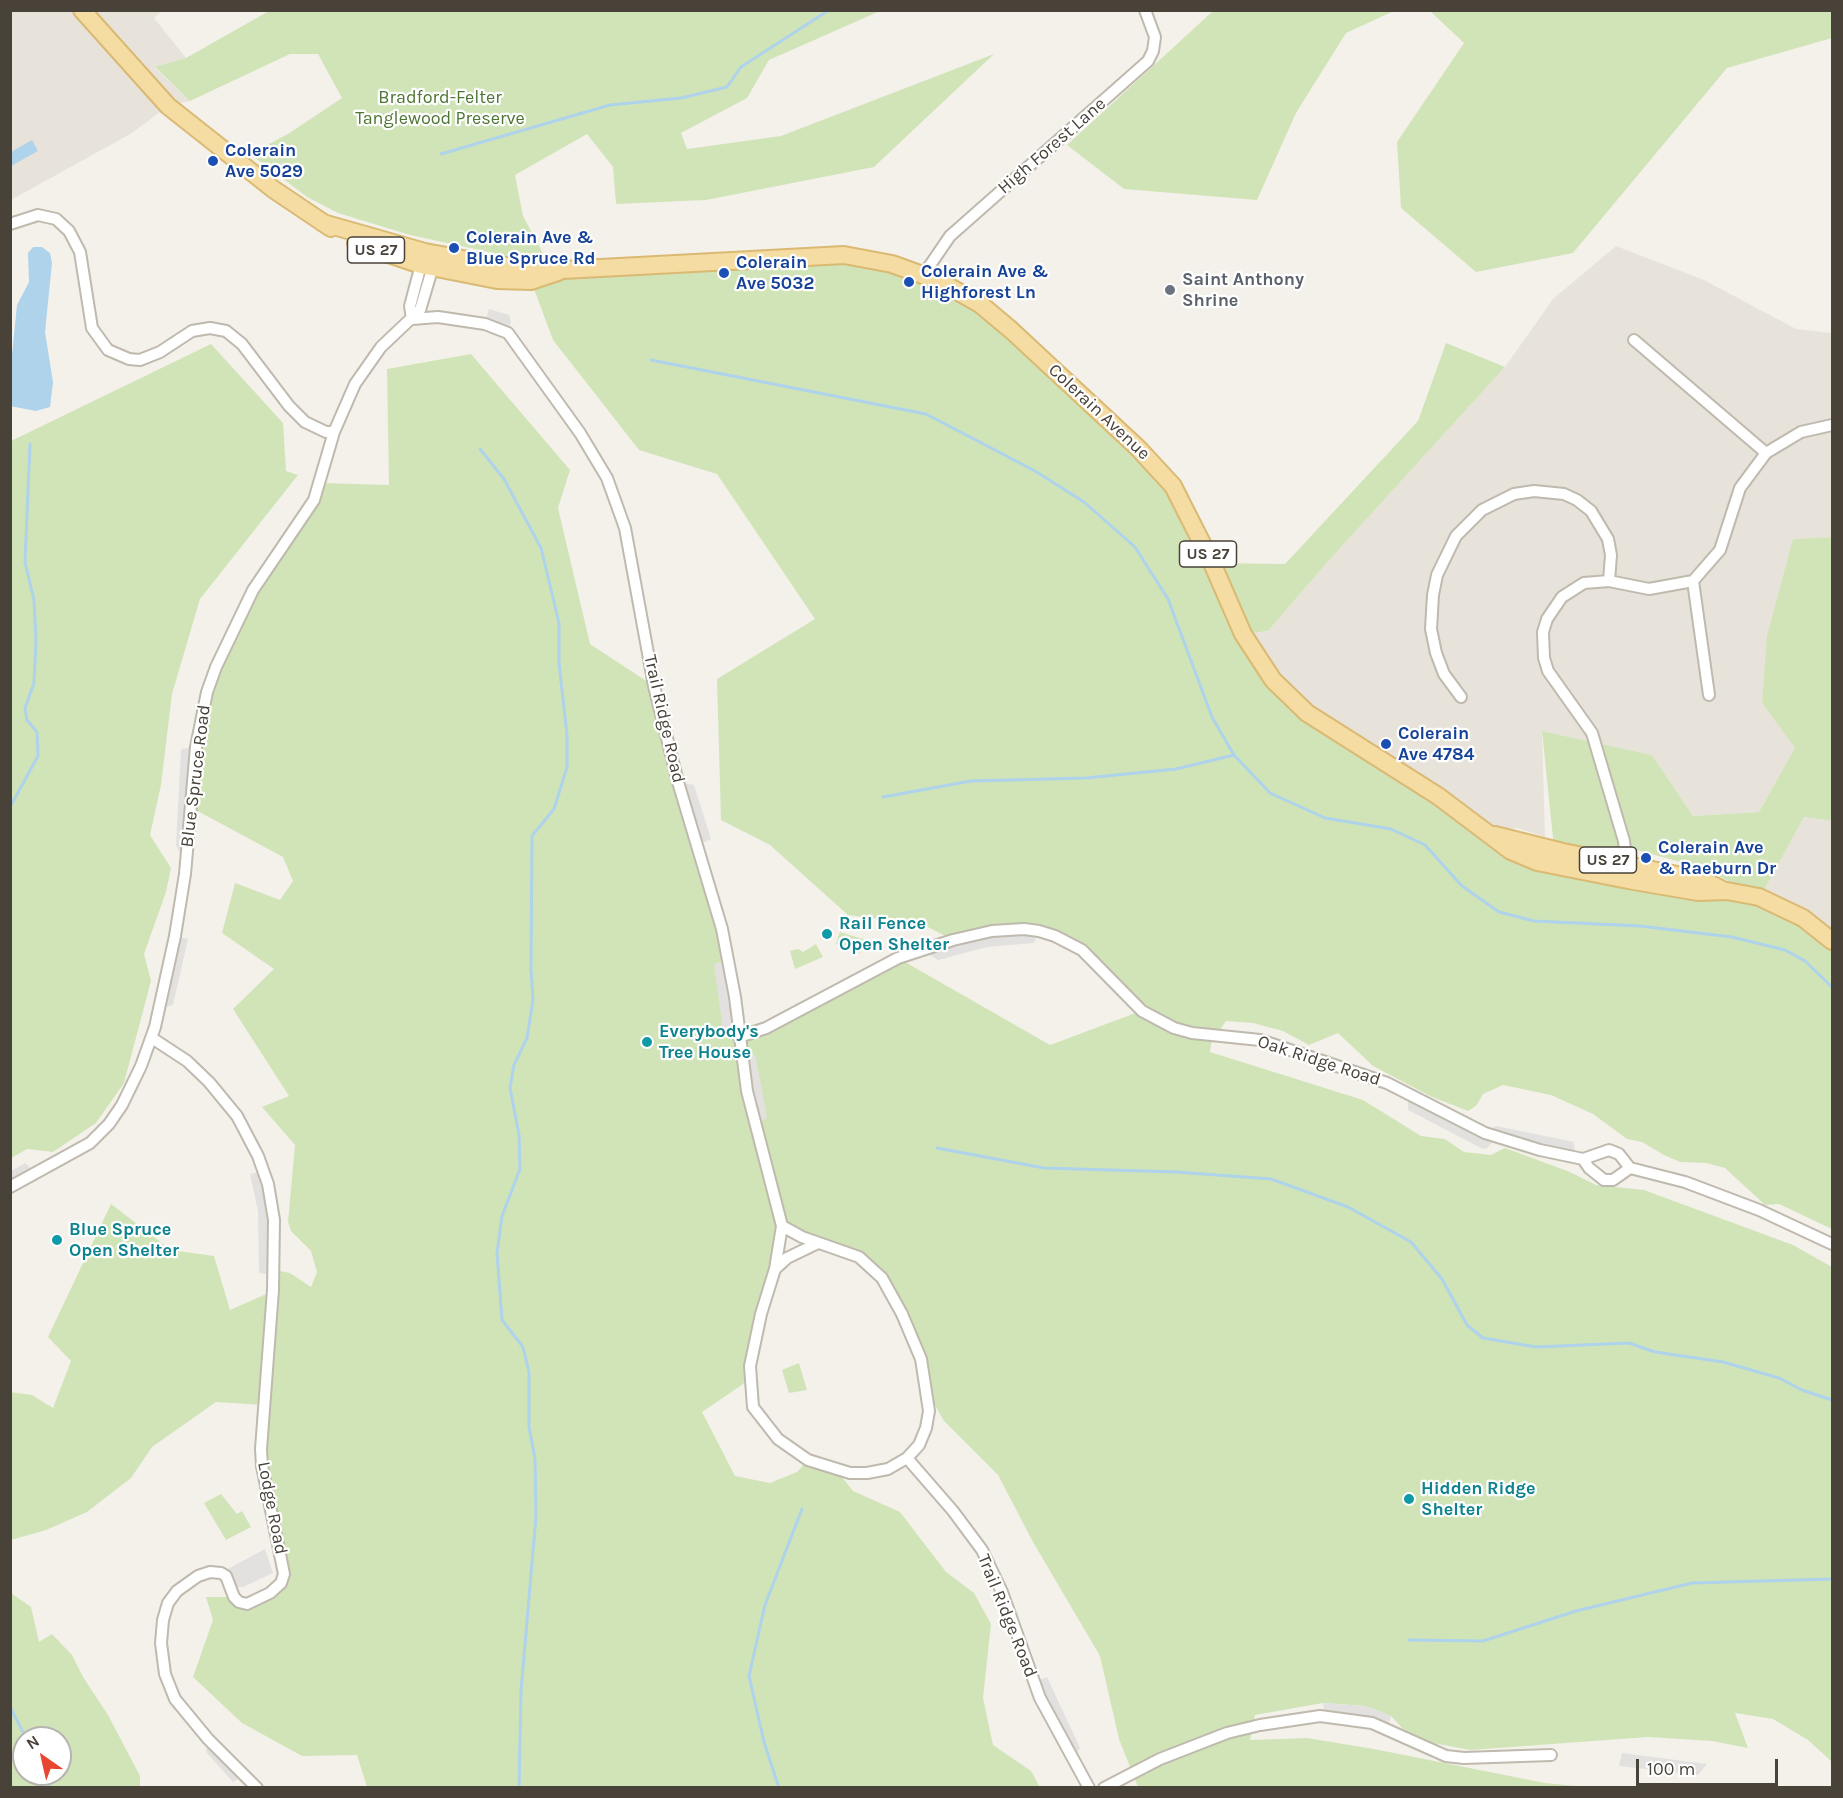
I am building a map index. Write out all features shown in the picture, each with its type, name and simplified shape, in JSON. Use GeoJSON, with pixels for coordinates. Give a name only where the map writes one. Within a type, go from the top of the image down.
{"type":"FeatureCollection","features":[{"type":"Feature","properties":{"kind":"main road","name":"Colerain Avenue"},"geometry":{"type":"LineString","coordinates":[[82,10],[168,106],[273,189],[323,223],[429,260],[496,279],[531,281],[563,270],[821,254],[871,259],[924,274],[980,304],[1011,330],[1138,448],[1173,486],[1258,661],[1290,699],[1307,713],[1438,796],[1511,851],[1537,862],[1702,880],[1727,891],[1759,897],[1782,907],[1803,918],[1833,941]]}},
{"type":"Feature","properties":{"kind":"street","name":"High Forest Lane"},"geometry":{"type":"LineString","coordinates":[[924,274],[950,236],[1148,61],[1153,51],[1155,37],[1145,10]]}},
{"type":"Feature","properties":{"kind":"street"},"geometry":{"type":"LineString","coordinates":[[10,224],[38,215],[56,219],[69,231],[80,252],[92,328],[108,350],[129,359],[140,360],[160,352],[192,331],[210,328],[226,331],[242,344],[289,406],[305,422],[326,432],[334,432]]}},
{"type":"Feature","properties":{"kind":"street","name":"Blue Spruce Road"},"geometry":{"type":"LineString","coordinates":[[10,1187],[82,1148],[109,1124],[122,1105],[152,1038],[185,874],[196,747],[207,692],[253,590],[314,500],[334,432],[367,365],[402,325],[420,310],[425,295],[429,260]]}},
{"type":"Feature","properties":{"kind":"street"},"geometry":{"type":"LineString","coordinates":[[412,319],[410,306],[429,260]]}},
{"type":"Feature","properties":{"kind":"street"},"geometry":{"type":"LineString","coordinates":[[425,295],[438,317]]}},
{"type":"Feature","properties":{"kind":"street","name":"Trail Ridge Road"},"geometry":{"type":"LineString","coordinates":[[412,319],[438,317],[485,324],[508,333],[580,433],[607,478],[625,528],[654,686],[678,782],[729,959],[739,1037],[758,1141],[782,1226],[750,1366],[750,1394],[758,1415],[773,1434],[792,1451],[837,1471],[876,1472],[907,1458],[953,1510],[982,1550],[1002,1592],[1040,1698],[1089,1788]]}},
{"type":"Feature","properties":{"kind":"street"},"geometry":{"type":"LineString","coordinates":[[1634,340],[1766,453]]}},
{"type":"Feature","properties":{"kind":"street"},"geometry":{"type":"LineString","coordinates":[[1627,872],[1624,841],[1593,733],[1548,671],[1542,645],[1547,619],[1562,597],[1584,583],[1609,581],[1649,589],[1693,580],[1720,550],[1740,488],[1766,453],[1801,432],[1833,425]]}},
{"type":"Feature","properties":{"kind":"street"},"geometry":{"type":"LineString","coordinates":[[1461,697],[1444,674],[1436,653],[1431,629],[1433,595],[1437,575],[1456,536],[1482,510],[1514,494],[1534,491],[1564,494],[1577,500],[1591,511],[1608,539],[1611,555],[1609,581]]}},
{"type":"Feature","properties":{"kind":"street"},"geometry":{"type":"LineString","coordinates":[[1693,580],[1709,695]]}},
{"type":"Feature","properties":{"kind":"street","name":"Oak Ridge Road"},"geometry":{"type":"LineString","coordinates":[[739,1037],[766,1028],[906,955],[992,931],[1024,929],[1039,931],[1055,936],[1082,950],[1142,1011],[1174,1028],[1192,1033],[1260,1040],[1387,1083],[1485,1133],[1540,1150],[1583,1159],[1609,1150],[1619,1154],[1630,1168],[1706,1190],[1759,1210],[1833,1244]]}},
{"type":"Feature","properties":{"kind":"street","name":"Lodge Road"},"geometry":{"type":"LineString","coordinates":[[152,1038],[172,1048],[194,1068],[237,1116],[258,1156],[268,1184],[274,1220],[273,1290],[261,1449],[262,1466],[284,1574],[281,1583],[270,1593],[247,1604],[239,1602],[234,1597],[226,1576],[221,1573],[198,1576],[177,1591],[168,1603],[163,1620],[161,1643],[165,1674],[175,1699],[202,1732],[257,1788]]}},
{"type":"Feature","properties":{"kind":"street"},"geometry":{"type":"LineString","coordinates":[[1583,1159],[1588,1168],[1604,1180],[1613,1180],[1630,1168]]}},
{"type":"Feature","properties":{"kind":"street"},"geometry":{"type":"LineString","coordinates":[[782,1226],[818,1243],[859,1257],[873,1268],[889,1288],[921,1359],[929,1411],[926,1428],[919,1445],[907,1458]]}},
{"type":"Feature","properties":{"kind":"street"},"geometry":{"type":"LineString","coordinates":[[774,1269],[788,1258],[818,1243]]}},
{"type":"Feature","properties":{"kind":"street"},"geometry":{"type":"LineString","coordinates":[[1104,1788],[1160,1759],[1227,1733],[1260,1725],[1320,1716],[1372,1723],[1446,1756],[1464,1758],[1551,1755]]}},
{"type":"Feature","properties":{"kind":"shaded area"},"geometry":{"type":"Polygon","coordinates":[[[11,11],[162,11],[154,18],[186,58],[155,68],[190,101],[168,106],[132,133],[11,200],[11,11]]]}},
{"type":"Feature","properties":{"kind":"shaded area"},"geometry":{"type":"Polygon","coordinates":[[[1616,246],[1704,280],[1796,329],[1832,333],[1832,537],[1793,539],[1762,703],[1796,748],[1759,812],[1693,816],[1652,755],[1542,731],[1545,837],[1517,828],[1487,834],[1307,713],[1243,634],[1268,631],[1332,557],[1505,367],[1553,299],[1616,246]]]}},
{"type":"Feature","properties":{"kind":"shaded area"},"geometry":{"type":"Polygon","coordinates":[[[489,309],[509,315],[511,321],[508,333],[485,324],[489,309]]]}},
{"type":"Feature","properties":{"kind":"shaded area"},"geometry":{"type":"Polygon","coordinates":[[[196,747],[186,864],[176,845],[181,749],[196,747]]]}},
{"type":"Feature","properties":{"kind":"shaded area"},"geometry":{"type":"Polygon","coordinates":[[[678,782],[694,785],[711,839],[697,846],[678,782]]]}},
{"type":"Feature","properties":{"kind":"shaded area"},"geometry":{"type":"Polygon","coordinates":[[[1804,817],[1832,821],[1832,941],[1759,897],[1804,817]]]}},
{"type":"Feature","properties":{"kind":"shaded area"},"geometry":{"type":"Polygon","coordinates":[[[1039,931],[1034,943],[987,947],[938,960],[922,950],[953,940],[1039,931]]]}},
{"type":"Feature","properties":{"kind":"shaded area"},"geometry":{"type":"Polygon","coordinates":[[[175,936],[188,939],[173,1005],[160,1008],[175,936]]]}},
{"type":"Feature","properties":{"kind":"shaded area"},"geometry":{"type":"Polygon","coordinates":[[[729,959],[738,1033],[723,1029],[714,964],[729,959]]]}},
{"type":"Feature","properties":{"kind":"shaded area"},"geometry":{"type":"Polygon","coordinates":[[[742,1055],[755,1055],[761,1085],[767,1118],[755,1125],[742,1055]]]}},
{"type":"Feature","properties":{"kind":"shaded area"},"geometry":{"type":"Polygon","coordinates":[[[1408,1094],[1484,1133],[1496,1126],[1574,1142],[1575,1157],[1497,1137],[1487,1148],[1483,1149],[1408,1110],[1408,1094]]]}},
{"type":"Feature","properties":{"kind":"shaded area"},"geometry":{"type":"Polygon","coordinates":[[[25,1163],[37,1174],[11,1187],[11,1171],[25,1163]]]}},
{"type":"Feature","properties":{"kind":"shaded area"},"geometry":{"type":"Polygon","coordinates":[[[259,1172],[269,1214],[269,1274],[259,1273],[258,1211],[250,1174],[259,1172]]]}},
{"type":"Feature","properties":{"kind":"shaded area"},"geometry":{"type":"Polygon","coordinates":[[[265,1549],[273,1573],[243,1587],[230,1587],[224,1571],[265,1549]]]}},
{"type":"Feature","properties":{"kind":"shaded area"},"geometry":{"type":"Polygon","coordinates":[[[1047,1677],[1080,1748],[1073,1760],[1034,1682],[1047,1677]]]}},
{"type":"Feature","properties":{"kind":"shaded area"},"geometry":{"type":"Polygon","coordinates":[[[1323,1703],[1365,1706],[1391,1716],[1388,1726],[1373,1718],[1324,1711],[1323,1703]]]}},
{"type":"Feature","properties":{"kind":"shaded area"},"geometry":{"type":"Polygon","coordinates":[[[208,1739],[245,1775],[233,1782],[206,1752],[208,1739]]]}},
{"type":"Feature","properties":{"kind":"shaded area"},"geometry":{"type":"Polygon","coordinates":[[[1622,1753],[1707,1764],[1698,1775],[1619,1766],[1622,1753]]]}},
{"type":"Feature","properties":{"kind":"green space","name":"Bradford-Felter Tanglewood Preserve"},"geometry":{"type":"Polygon","coordinates":[[[269,11],[880,11],[769,60],[747,98],[681,133],[687,149],[781,136],[994,54],[874,167],[706,200],[616,204],[613,167],[587,134],[515,175],[523,216],[546,259],[517,258],[410,235],[338,213],[307,197],[250,154],[288,134],[342,98],[318,54],[290,54],[190,101],[155,67],[186,58],[269,11]]]}},
{"type":"Feature","properties":{"kind":"green space"},"geometry":{"type":"Polygon","coordinates":[[[1213,11],[1394,11],[1346,33],[1296,113],[1257,200],[1124,189],[1067,145],[1213,11]]]}},
{"type":"Feature","properties":{"kind":"green space"},"geometry":{"type":"Polygon","coordinates":[[[1430,11],[1832,11],[1832,38],[1727,68],[1573,253],[1476,272],[1401,208],[1397,142],[1464,43],[1430,11]]]}},
{"type":"Feature","properties":{"kind":"green space"},"geometry":{"type":"Polygon","coordinates":[[[844,255],[956,291],[1160,471],[1213,563],[1285,564],[1418,421],[1446,343],[1505,367],[1332,557],[1268,631],[1243,634],[1273,680],[1487,834],[1756,896],[1706,869],[1633,849],[1554,848],[1542,731],[1652,755],[1693,816],[1759,812],[1795,748],[1762,703],[1767,636],[1793,539],[1832,537],[1832,821],[1804,817],[1760,897],[1832,941],[1832,1229],[1779,1204],[1765,1205],[1725,1168],[1706,1163],[1680,1162],[1642,1142],[1627,1139],[1593,1114],[1551,1095],[1503,1085],[1483,1094],[1476,1106],[1468,1111],[1432,1097],[1373,1066],[1338,1033],[1309,1045],[1283,1031],[1253,1023],[1226,1021],[1211,1044],[1210,1052],[1363,1100],[1421,1136],[1445,1139],[1464,1152],[1491,1155],[1505,1148],[1570,1172],[1596,1185],[1644,1190],[1793,1245],[1832,1267],[1832,1762],[1808,1740],[1773,1719],[1735,1713],[1748,1748],[1712,1741],[1648,1737],[1470,1750],[1433,1743],[1403,1729],[1391,1716],[1365,1706],[1323,1703],[1255,1715],[1250,1740],[1307,1738],[1545,1783],[1588,1787],[1138,1787],[1119,1739],[1100,1656],[1033,1542],[998,1475],[944,1421],[928,1393],[920,1359],[873,1268],[782,1226],[749,1380],[702,1412],[735,1476],[770,1483],[797,1472],[808,1460],[837,1471],[853,1491],[900,1512],[946,1572],[974,1593],[991,1624],[983,1698],[993,1745],[1031,1771],[1040,1787],[367,1787],[357,1755],[302,1756],[242,1723],[193,1677],[213,1620],[206,1597],[234,1597],[239,1602],[281,1583],[262,1466],[264,1405],[216,1402],[152,1447],[131,1478],[87,1512],[46,1530],[11,1540],[10,1392],[32,1395],[53,1408],[71,1361],[48,1337],[111,1204],[171,1250],[214,1256],[230,1310],[273,1291],[274,1270],[290,1273],[311,1287],[317,1272],[311,1251],[291,1231],[288,1222],[295,1145],[262,1107],[289,1096],[233,1009],[274,969],[222,933],[235,883],[280,900],[293,881],[283,857],[192,808],[202,709],[237,622],[320,483],[389,485],[387,369],[471,354],[570,470],[558,508],[590,644],[654,686],[711,892],[739,1037],[898,958],[1050,1045],[1141,1011],[1092,959],[1039,931],[953,940],[924,925],[848,915],[770,845],[721,820],[717,679],[815,619],[717,474],[639,450],[553,340],[531,281],[844,255]]]}},
{"type":"Feature","properties":{"kind":"green space"},"geometry":{"type":"Polygon","coordinates":[[[211,344],[283,423],[286,471],[298,475],[200,599],[172,694],[161,785],[150,835],[171,868],[166,892],[144,954],[151,981],[124,1083],[96,1123],[53,1152],[27,1149],[11,1158],[11,441],[211,344]]]}},
{"type":"Feature","properties":{"kind":"green space"},"geometry":{"type":"Polygon","coordinates":[[[840,932],[866,940],[860,953],[836,944],[840,932]]]}},
{"type":"Feature","properties":{"kind":"green space"},"geometry":{"type":"Polygon","coordinates":[[[816,944],[823,957],[795,969],[790,951],[798,949],[803,952],[816,944]]]}},
{"type":"Feature","properties":{"kind":"green space"},"geometry":{"type":"Polygon","coordinates":[[[799,1363],[807,1390],[789,1393],[782,1370],[799,1363]]]}},
{"type":"Feature","properties":{"kind":"green space"},"geometry":{"type":"Polygon","coordinates":[[[221,1494],[237,1514],[242,1511],[251,1527],[226,1540],[204,1503],[221,1494]]]}},
{"type":"Feature","properties":{"kind":"green space"},"geometry":{"type":"Polygon","coordinates":[[[11,1593],[31,1607],[39,1642],[52,1634],[72,1655],[83,1677],[108,1715],[140,1776],[140,1787],[11,1787],[11,1593]]]}},
{"type":"Feature","properties":{"kind":"water"},"geometry":{"type":"Polygon","coordinates":[[[32,140],[38,151],[11,166],[11,152],[32,140]]]}},
{"type":"Feature","properties":{"kind":"water"},"geometry":{"type":"Polygon","coordinates":[[[33,247],[42,247],[50,253],[52,263],[45,332],[53,382],[50,407],[36,411],[10,406],[11,365],[17,305],[29,282],[28,253],[33,247]]]}},
{"type":"Feature","properties":{"kind":"waterway"},"geometry":{"type":"LineString","coordinates":[[441,154],[610,105],[681,98],[727,87],[741,67],[829,10]]}},
{"type":"Feature","properties":{"kind":"waterway"},"geometry":{"type":"LineString","coordinates":[[651,360],[926,414],[1035,471],[1084,502],[1135,547],[1168,599],[1212,717],[1234,755],[1270,793],[1325,818],[1391,829],[1425,845],[1462,886],[1499,912],[1534,921],[1640,926],[1732,937],[1785,950],[1805,961],[1832,987]]}},
{"type":"Feature","properties":{"kind":"waterway"},"geometry":{"type":"LineString","coordinates":[[10,807],[38,756],[37,732],[27,720],[25,708],[34,683],[36,641],[34,600],[25,562],[30,444]]}},
{"type":"Feature","properties":{"kind":"waterway"},"geometry":{"type":"LineString","coordinates":[[480,449],[504,479],[541,548],[559,623],[559,663],[567,735],[567,767],[554,809],[532,836],[531,969],[533,1000],[527,1038],[514,1065],[510,1088],[519,1135],[520,1169],[502,1216],[497,1253],[502,1320],[523,1347],[529,1372],[529,1427],[535,1459],[536,1516],[521,1691],[519,1788]]}},
{"type":"Feature","properties":{"kind":"waterway"},"geometry":{"type":"LineString","coordinates":[[883,797],[971,781],[1086,778],[1176,769],[1234,755]]}},
{"type":"Feature","properties":{"kind":"waterway"},"geometry":{"type":"LineString","coordinates":[[937,1148],[1044,1168],[1176,1172],[1271,1179],[1348,1207],[1411,1242],[1442,1279],[1467,1325],[1483,1338],[1536,1347],[1629,1343],[1655,1352],[1723,1362],[1779,1378],[1802,1390],[1832,1400]]}},
{"type":"Feature","properties":{"kind":"waterway"},"geometry":{"type":"LineString","coordinates":[[779,1788],[764,1742],[749,1676],[765,1605],[802,1509]]}},
{"type":"Feature","properties":{"kind":"waterway"},"geometry":{"type":"LineString","coordinates":[[1409,1640],[1483,1641],[1576,1611],[1692,1583],[1832,1579]]}},
{"type":"Feature","properties":{"kind":"waterway"},"geometry":{"type":"LineString","coordinates":[[10,1707],[20,1726]]}},
{"type":"Feature","properties":{"kind":"place","name":"Colerain Ave 5029"},"geometry":{"type":"Point","coordinates":[213,161]}},
{"type":"Feature","properties":{"kind":"place","name":"Colerain Ave & Blue Spruce Rd"},"geometry":{"type":"Point","coordinates":[454,248]}},
{"type":"Feature","properties":{"kind":"place","name":"Colerain Ave 5032"},"geometry":{"type":"Point","coordinates":[724,273]}},
{"type":"Feature","properties":{"kind":"place","name":"Colerain Ave & Highforest Ln"},"geometry":{"type":"Point","coordinates":[909,282]}},
{"type":"Feature","properties":{"kind":"place","name":"Saint Anthony Shrine"},"geometry":{"type":"Point","coordinates":[1170,290]}},
{"type":"Feature","properties":{"kind":"place","name":"Colerain Ave 4784"},"geometry":{"type":"Point","coordinates":[1386,744]}},
{"type":"Feature","properties":{"kind":"place","name":"Colerain Ave & Raeburn Dr"},"geometry":{"type":"Point","coordinates":[1646,858]}},
{"type":"Feature","properties":{"kind":"place","name":"Rail Fence Open Shelter"},"geometry":{"type":"Point","coordinates":[827,934]}},
{"type":"Feature","properties":{"kind":"place","name":"Everybody's Tree House"},"geometry":{"type":"Point","coordinates":[647,1042]}},
{"type":"Feature","properties":{"kind":"place","name":"Blue Spruce Open Shelter"},"geometry":{"type":"Point","coordinates":[57,1240]}},
{"type":"Feature","properties":{"kind":"place","name":"Hidden Ridge Shelter"},"geometry":{"type":"Point","coordinates":[1409,1499]}}]}
